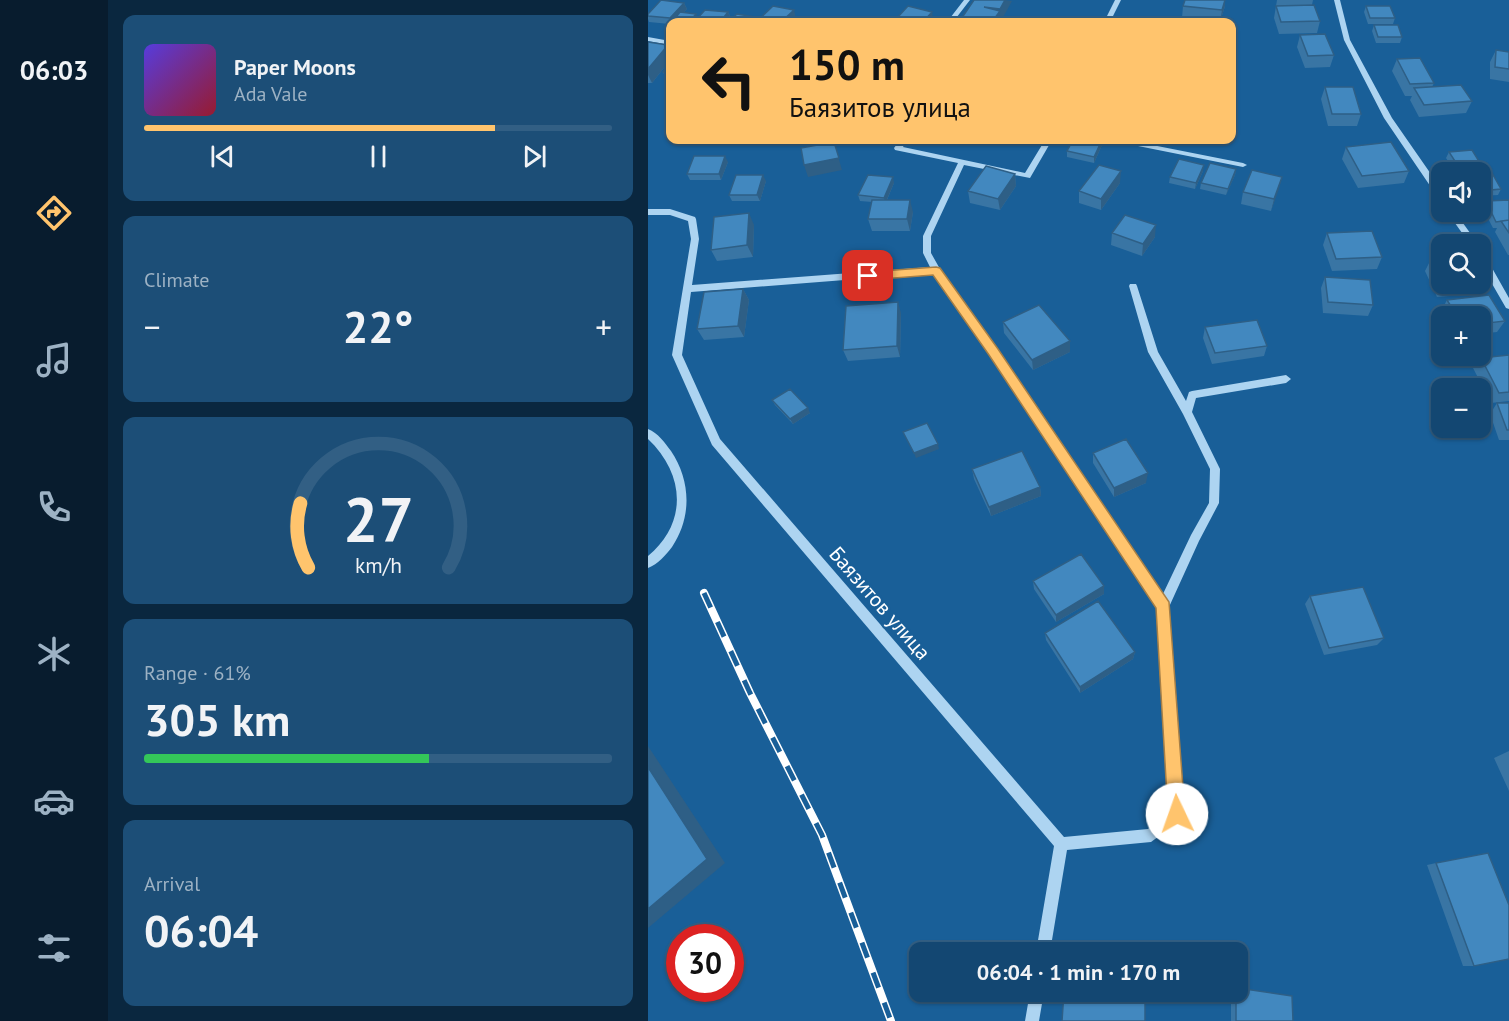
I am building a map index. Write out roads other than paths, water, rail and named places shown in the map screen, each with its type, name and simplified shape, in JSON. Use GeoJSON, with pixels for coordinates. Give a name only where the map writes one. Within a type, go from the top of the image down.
{"type":"FeatureCollection","features":[{"type":"Feature","properties":{"kind":"street"},"geometry":{"type":"LineString","coordinates":[[953,18],[967,0]]}},
{"type":"Feature","properties":{"kind":"street"},"geometry":{"type":"LineString","coordinates":[[1109,18],[1118,0]]}},
{"type":"Feature","properties":{"kind":"street"},"geometry":{"type":"LineString","coordinates":[[1337,0],[1347,40],[1388,118],[1431,181]]}},
{"type":"Feature","properties":{"kind":"street"},"geometry":{"type":"LineString","coordinates":[[648,39],[666,42]]}},
{"type":"Feature","properties":{"kind":"street"},"geometry":{"type":"LineString","coordinates":[[900,144],[898,148],[1027,176],[1046,144]]}},
{"type":"Feature","properties":{"kind":"street"},"geometry":{"type":"LineString","coordinates":[[1138,144],[1243,165]]}},
{"type":"Feature","properties":{"kind":"street"},"geometry":{"type":"LineString","coordinates":[[962,162],[927,236],[927,253],[936,270],[1163,607]]}},
{"type":"Feature","properties":{"kind":"street","name":"Баязитов улица"},"geometry":{"type":"LineString","coordinates":[[648,212],[670,212],[692,219],[695,239],[677,356],[716,442],[1061,844]]}},
{"type":"Feature","properties":{"kind":"street"},"geometry":{"type":"LineString","coordinates":[[687,289],[936,270]]}},
{"type":"Feature","properties":{"kind":"street"},"geometry":{"type":"LineString","coordinates":[[1491,274],[1509,306]]}},
{"type":"Feature","properties":{"kind":"street"},"geometry":{"type":"LineString","coordinates":[[1045,942],[1061,844],[1151,835],[1177,814],[1163,607],[1214,503],[1215,469],[1154,352],[1133,286]]}},
{"type":"Feature","properties":{"kind":"street"},"geometry":{"type":"LineString","coordinates":[[1187,412],[1192,395],[1286,380]]}},
{"type":"Feature","properties":{"kind":"street"},"geometry":{"type":"LineString","coordinates":[[648,433],[675,462],[684,500],[676,533],[648,563]]}},
{"type":"Feature","properties":{"kind":"street"},"geometry":{"type":"LineString","coordinates":[[1032,1021],[1035,1002]]}},
{"type":"Feature","properties":{"kind":"railway"},"geometry":{"type":"LineString","coordinates":[[704,593],[750,693],[822,835],[891,1021]]}}]}
